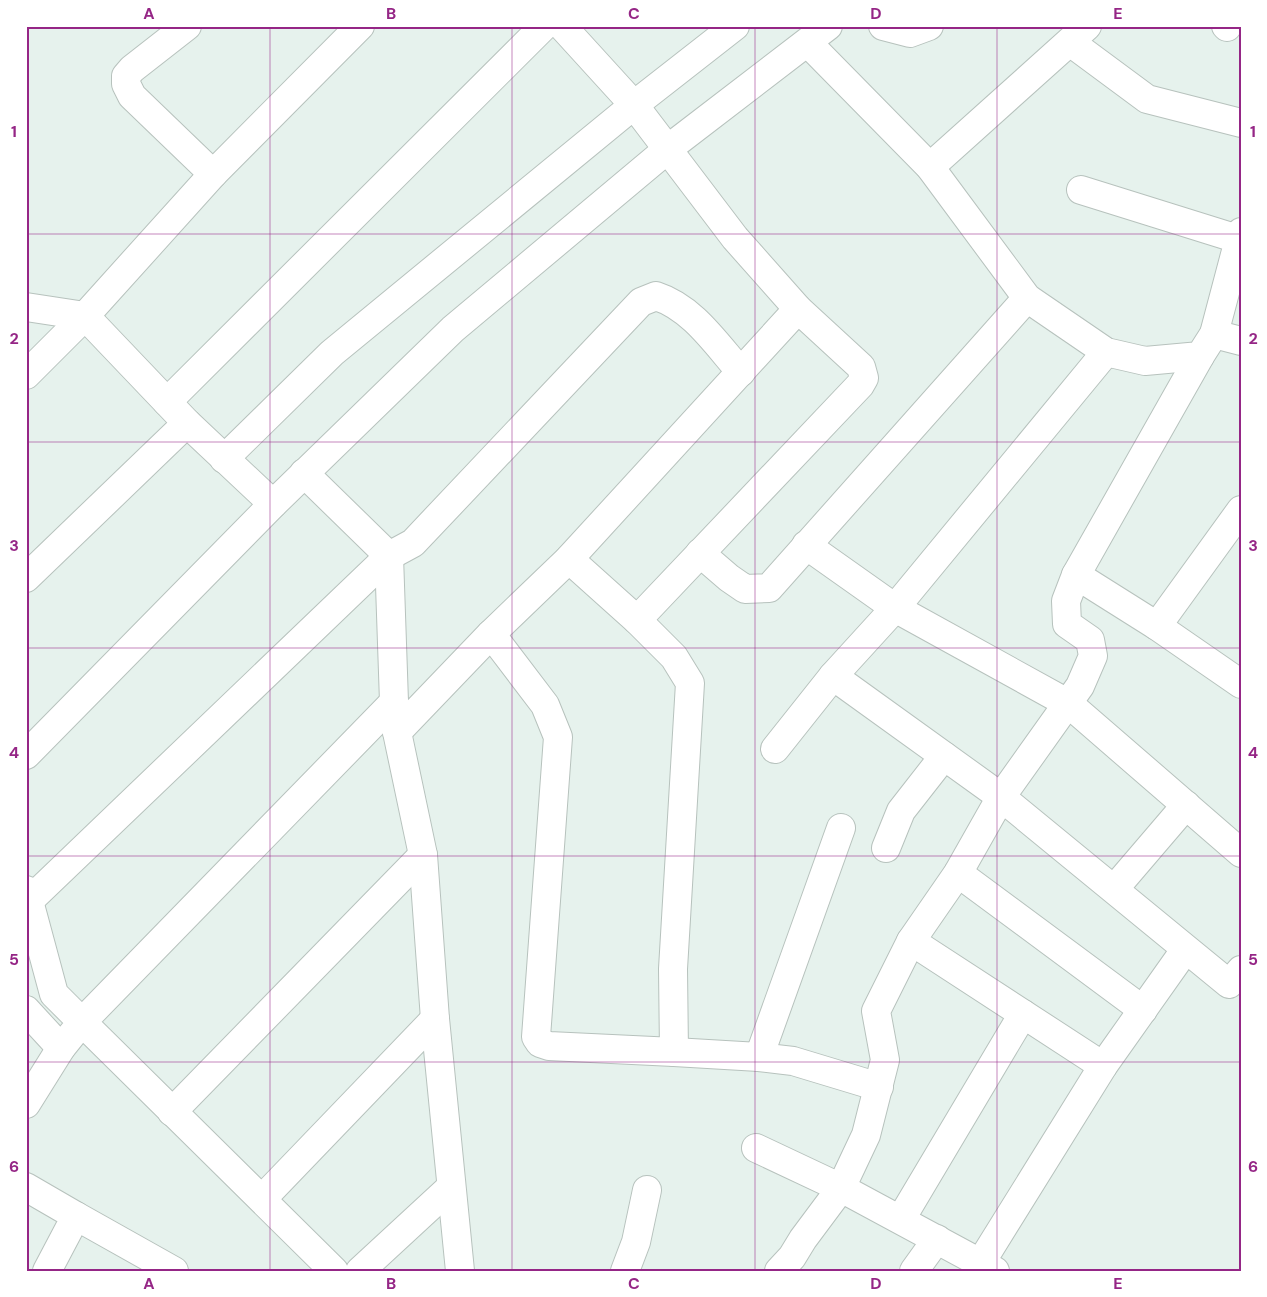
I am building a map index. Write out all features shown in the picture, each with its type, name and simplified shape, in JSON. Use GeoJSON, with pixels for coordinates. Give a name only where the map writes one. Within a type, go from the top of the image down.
{"type":"FeatureCollection","features":[{"type":"Feature","properties":{"kind":"street"},"geometry":{"type":"LineString","coordinates":[[187,26],[132,69],[126,76],[126,84],[132,96],[213,174]]}},
{"type":"Feature","properties":{"kind":"street"},"geometry":{"type":"LineString","coordinates":[[26,375],[85,316],[213,174],[360,26]]}},
{"type":"Feature","properties":{"kind":"street"},"geometry":{"type":"LineString","coordinates":[[167,402],[544,26]]}},
{"type":"Feature","properties":{"kind":"street"},"geometry":{"type":"LineString","coordinates":[[562,26],[634,105],[669,148],[735,238],[798,310],[862,366],[864,378],[860,385],[637,620]]}},
{"type":"Feature","properties":{"kind":"street"},"geometry":{"type":"LineString","coordinates":[[224,459],[332,353],[634,105],[735,26]]}},
{"type":"Feature","properties":{"kind":"street"},"geometry":{"type":"LineString","coordinates":[[883,26],[910,33],[930,26]]}},
{"type":"Feature","properties":{"kind":"street"},"geometry":{"type":"LineString","coordinates":[[26,755],[304,473],[453,329],[669,148],[818,34],[930,167],[1027,298],[1106,352],[1145,361],[1200,356]]}},
{"type":"Feature","properties":{"kind":"street"},"geometry":{"type":"LineString","coordinates":[[930,167],[1078,34],[1147,99],[1241,123]]}},
{"type":"Feature","properties":{"kind":"street"},"geometry":{"type":"LineString","coordinates":[[779,1271],[792,1257],[841,1188],[866,1135],[884,1060],[876,1011],[911,941],[958,873],[1001,797],[1080,686],[1093,656],[1090,640],[1067,624],[1066,601],[1076,575],[1214,334],[1239,235],[1081,190]]}},
{"type":"Feature","properties":{"kind":"street"},"geometry":{"type":"LineString","coordinates":[[334,1271],[54,994],[28,895],[389,556],[413,542],[641,302],[656,296],[672,302],[686,311],[741,372]]}},
{"type":"Feature","properties":{"kind":"street"},"geometry":{"type":"LineString","coordinates":[[700,553],[745,589],[769,588],[1027,298]]}},
{"type":"Feature","properties":{"kind":"street"},"geometry":{"type":"LineString","coordinates":[[26,307],[85,316],[224,459],[273,504]]}},
{"type":"Feature","properties":{"kind":"street"},"geometry":{"type":"LineString","coordinates":[[397,732],[491,634],[569,558],[798,310]]}},
{"type":"Feature","properties":{"kind":"street"},"geometry":{"type":"LineString","coordinates":[[1214,334],[1241,341]]}},
{"type":"Feature","properties":{"kind":"street"},"geometry":{"type":"LineString","coordinates":[[775,749],[833,676],[895,608],[1106,352]]}},
{"type":"Feature","properties":{"kind":"street"},"geometry":{"type":"LineString","coordinates":[[26,578],[187,422]]}},
{"type":"Feature","properties":{"kind":"street"},"geometry":{"type":"LineString","coordinates":[[304,473],[389,556],[394,702],[397,732],[423,855],[435,1019],[460,1271]]}},
{"type":"Feature","properties":{"kind":"street"},"geometry":{"type":"LineString","coordinates":[[1157,626],[1241,510]]}},
{"type":"Feature","properties":{"kind":"street"},"geometry":{"type":"LineString","coordinates":[[806,545],[895,608],[1069,704],[1241,852]]}},
{"type":"Feature","properties":{"kind":"street"},"geometry":{"type":"LineString","coordinates":[[569,558],[637,620],[674,657],[690,683],[674,969],[674,1052]]}},
{"type":"Feature","properties":{"kind":"street"},"geometry":{"type":"LineString","coordinates":[[1076,575],[1157,626],[1236,672]]}},
{"type":"Feature","properties":{"kind":"street"},"geometry":{"type":"LineString","coordinates":[[491,634],[545,705],[558,737],[536,1037],[540,1043],[549,1046],[759,1057],[793,1062],[879,1087]]}},
{"type":"Feature","properties":{"kind":"street"},"geometry":{"type":"LineString","coordinates":[[833,676],[1001,797],[1114,888],[1185,950],[1230,984],[1241,970]]}},
{"type":"Feature","properties":{"kind":"street"},"geometry":{"type":"LineString","coordinates":[[26,1104],[62,1048],[82,1022],[394,702]]}},
{"type":"Feature","properties":{"kind":"street"},"geometry":{"type":"LineString","coordinates":[[886,848],[901,811],[944,756]]}},
{"type":"Feature","properties":{"kind":"street"},"geometry":{"type":"LineString","coordinates":[[1114,888],[1186,805]]}},
{"type":"Feature","properties":{"kind":"street"},"geometry":{"type":"LineString","coordinates":[[759,1057],[841,828]]}},
{"type":"Feature","properties":{"kind":"street"},"geometry":{"type":"LineString","coordinates":[[172,1112],[423,855]]}},
{"type":"Feature","properties":{"kind":"street"},"geometry":{"type":"LineString","coordinates":[[958,873],[1143,1010]]}},
{"type":"Feature","properties":{"kind":"street"},"geometry":{"type":"LineString","coordinates":[[911,941],[1102,1066]]}},
{"type":"Feature","properties":{"kind":"street"},"geometry":{"type":"LineString","coordinates":[[756,1148],[901,1219],[988,1268],[1102,1066],[1185,950]]}},
{"type":"Feature","properties":{"kind":"street"},"geometry":{"type":"LineString","coordinates":[[26,1010],[62,1048]]}},
{"type":"Feature","properties":{"kind":"street"},"geometry":{"type":"LineString","coordinates":[[901,1219],[1023,1014]]}},
{"type":"Feature","properties":{"kind":"street"},"geometry":{"type":"LineString","coordinates":[[262,1199],[435,1019]]}},
{"type":"Feature","properties":{"kind":"street"},"geometry":{"type":"LineString","coordinates":[[26,1187],[174,1271]]}},
{"type":"Feature","properties":{"kind":"street"},"geometry":{"type":"LineString","coordinates":[[360,1271],[451,1187]]}},
{"type":"Feature","properties":{"kind":"street"},"geometry":{"type":"LineString","coordinates":[[625,1271],[636,1242],[647,1190]]}},
{"type":"Feature","properties":{"kind":"street"},"geometry":{"type":"LineString","coordinates":[[53,1268],[76,1216]]}},
{"type":"Feature","properties":{"kind":"street"},"geometry":{"type":"LineString","coordinates":[[914,1271],[937,1239]]}}]}
